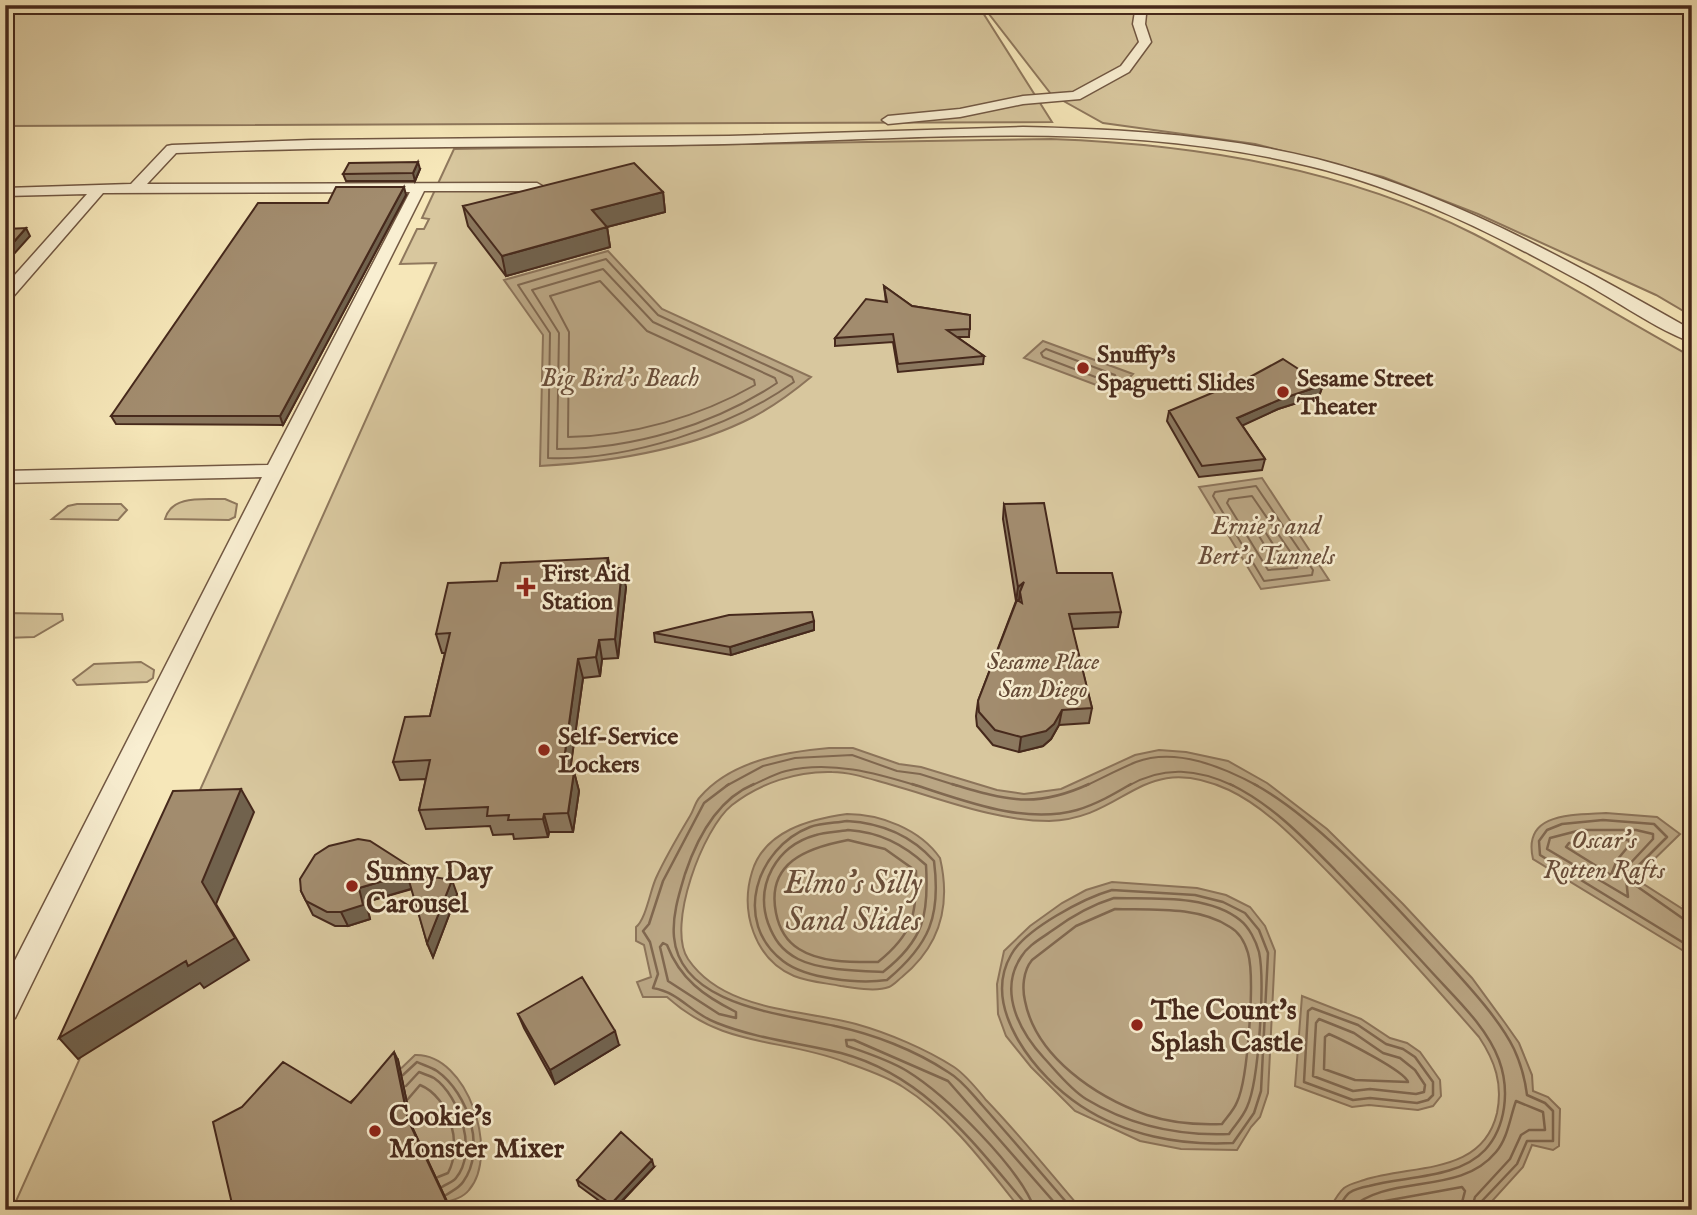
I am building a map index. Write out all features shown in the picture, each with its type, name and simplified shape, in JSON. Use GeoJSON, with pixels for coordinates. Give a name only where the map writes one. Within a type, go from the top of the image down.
{"type":"FeatureCollection","features":[{"type":"Feature","properties":{"kind":"lane"},"geometry":{"type":"LineString","coordinates":[[780,138],[831,126],[960,113],[1023,100],[1076,96],[1125,69],[1132,60],[1145,42],[1139,24],[1142,5]]}},
{"type":"Feature","properties":{"kind":"lane"},"geometry":{"type":"LineString","coordinates":[[1076,96],[1080,121]]}},
{"type":"Feature","properties":{"kind":"lane"},"geometry":{"type":"LineString","coordinates":[[135,188],[172,149],[298,142],[780,138],[1080,121],[1271,153],[1317,164],[1416,196],[1541,252],[1692,337]]}},
{"type":"Feature","properties":{"kind":"lane"},"geometry":{"type":"LineString","coordinates":[[5,1010],[419,187]]}},
{"type":"Feature","properties":{"kind":"lane"},"geometry":{"type":"LineString","coordinates":[[5,192],[135,188],[537,187]]}},
{"type":"Feature","properties":{"kind":"lane"},"geometry":{"type":"LineString","coordinates":[[5,296],[98,190]]}},
{"type":"Feature","properties":{"kind":"lane"},"geometry":{"type":"LineString","coordinates":[[5,477],[274,471]]}},
{"type":"Feature","properties":{"kind":"green space"},"geometry":{"type":"Polygon","coordinates":[[[5,5],[978,5],[1052,122],[5,126],[5,5]]]}},
{"type":"Feature","properties":{"kind":"green space"},"geometry":{"type":"Polygon","coordinates":[[[982,5],[1692,5],[1692,316],[1656,295],[1478,214],[1383,177],[1255,144],[1103,123],[1051,94],[982,5]]]}},
{"type":"Feature","properties":{"kind":"green space","name":"Sesame Place San Diego"},"geometry":{"type":"Polygon","coordinates":[[[1051,139],[1214,154],[1321,176],[1373,192],[1474,234],[1692,357],[1692,1210],[12,1210],[436,263],[400,264],[417,229],[424,229],[429,219],[422,218],[454,149],[1051,139]]]}},
{"type":"Feature","properties":{"kind":"green space"},"geometry":{"type":"Polygon","coordinates":[[[225,499],[237,504],[235,517],[229,520],[165,519],[175,505],[182,502],[225,499]]]}},
{"type":"Feature","properties":{"kind":"green space"},"geometry":{"type":"Polygon","coordinates":[[[121,504],[127,510],[118,520],[52,519],[68,506],[121,504]]]}},
{"type":"Feature","properties":{"kind":"green space"},"geometry":{"type":"Polygon","coordinates":[[[5,613],[62,614],[63,620],[34,637],[5,638],[5,613]]]}},
{"type":"Feature","properties":{"kind":"green space"},"geometry":{"type":"Polygon","coordinates":[[[141,662],[154,670],[153,678],[147,682],[77,685],[73,680],[94,664],[141,662]]]}},
{"type":"Feature","properties":{"kind":"water","name":"Big Bird's Beach"},"geometry":{"type":"Polygon","coordinates":[[[608,251],[662,309],[811,377],[761,413],[703,438],[622,457],[540,466],[543,335],[504,280],[608,251]]]}},
{"type":"Feature","properties":{"kind":"water","name":"Snuffy's Spaguetti Slides"},"geometry":{"type":"Polygon","coordinates":[[[1043,341],[1133,374],[1115,392],[1024,358],[1043,341]]]}},
{"type":"Feature","properties":{"kind":"water","name":"Ernie's and Bert's Tunnels"},"geometry":{"type":"Polygon","coordinates":[[[1262,478],[1329,580],[1261,589],[1199,487],[1262,478]]]}},
{"type":"Feature","properties":{"kind":"water"},"geometry":{"type":"Polygon","coordinates":[[[829,748],[853,748],[899,764],[921,767],[997,790],[1024,794],[1061,789],[1135,755],[1159,750],[1186,752],[1228,761],[1267,783],[1327,829],[1403,904],[1472,978],[1519,1043],[1532,1075],[1533,1091],[1548,1097],[1560,1109],[1559,1146],[1553,1150],[1532,1145],[1523,1167],[1484,1210],[1329,1210],[1344,1188],[1351,1184],[1443,1164],[1461,1158],[1477,1148],[1489,1133],[1497,1113],[1499,1092],[1496,1073],[1479,1037],[1367,913],[1282,827],[1257,806],[1229,790],[1199,779],[1175,777],[1154,781],[1135,789],[1098,810],[1049,821],[989,813],[840,772],[792,776],[743,797],[721,817],[710,834],[691,878],[682,924],[682,944],[688,959],[703,976],[742,999],[856,1024],[919,1048],[958,1070],[1082,1210],[1021,1210],[952,1128],[920,1099],[896,1083],[821,1054],[731,1034],[689,1014],[667,997],[643,997],[637,982],[651,977],[644,945],[636,941],[636,927],[648,904],[660,870],[698,799],[727,775],[759,760],[829,748]]]}},
{"type":"Feature","properties":{"kind":"water","name":"Oscar's Rotten Rafts"},"geometry":{"type":"Polygon","coordinates":[[[1606,813],[1657,817],[1680,834],[1639,874],[1642,883],[1692,915],[1692,956],[1533,859],[1532,844],[1535,832],[1543,824],[1566,816],[1606,813]]]}},
{"type":"Feature","properties":{"kind":"water","name":"Elmo's Silly Sand Slides"},"geometry":{"type":"Polygon","coordinates":[[[847,814],[873,817],[898,825],[922,839],[940,858],[943,908],[934,938],[915,965],[889,987],[853,988],[794,976],[769,958],[760,946],[749,918],[752,872],[767,846],[778,837],[804,824],[847,814]]]}},
{"type":"Feature","properties":{"kind":"water","name":"The Count's Splash Castle"},"geometry":{"type":"Polygon","coordinates":[[[1112,882],[1197,888],[1226,895],[1250,907],[1265,926],[1275,951],[1268,1093],[1260,1117],[1237,1150],[1181,1149],[1140,1141],[1075,1111],[1031,1067],[1006,1036],[998,1014],[997,984],[1004,951],[1030,926],[1062,903],[1086,890],[1112,882]]]}},
{"type":"Feature","properties":{"kind":"water"},"geometry":{"type":"Polygon","coordinates":[[[1302,996],[1361,1019],[1390,1038],[1407,1043],[1420,1052],[1440,1080],[1441,1096],[1433,1106],[1418,1110],[1369,1105],[1352,1107],[1295,1086],[1302,996]]]}},
{"type":"Feature","properties":{"kind":"water","name":"Cookie's Monster Mixer"},"geometry":{"type":"Polygon","coordinates":[[[415,1055],[434,1059],[450,1070],[464,1087],[474,1108],[480,1131],[481,1153],[478,1174],[463,1196],[439,1204],[254,1210],[415,1055]]]}},
{"type":"Feature","properties":{"kind":"building"},"geometry":{"type":"Polygon","coordinates":[[[418,162],[413,173],[343,174],[349,163],[418,162]]]}},
{"type":"Feature","properties":{"kind":"building"},"geometry":{"type":"Polygon","coordinates":[[[634,163],[663,192],[592,210],[607,227],[502,256],[463,206],[634,163]]]}},
{"type":"Feature","properties":{"kind":"building"},"geometry":{"type":"Polygon","coordinates":[[[336,187],[404,187],[280,416],[111,416],[258,203],[328,203],[336,187]]]}},
{"type":"Feature","properties":{"kind":"building"},"geometry":{"type":"Polygon","coordinates":[[[26,228],[5,252],[5,229],[26,228]]]}},
{"type":"Feature","properties":{"kind":"building"},"geometry":{"type":"Polygon","coordinates":[[[884,286],[912,306],[970,315],[970,329],[947,330],[984,356],[898,364],[893,334],[835,338],[866,299],[887,302],[884,286]]]}},
{"type":"Feature","properties":{"kind":"building"},"geometry":{"type":"Polygon","coordinates":[[[1283,359],[1323,385],[1237,418],[1265,459],[1202,466],[1169,411],[1250,377],[1283,359]]]}},
{"type":"Feature","properties":{"kind":"building"},"geometry":{"type":"Polygon","coordinates":[[[1044,503],[1057,573],[1112,573],[1121,612],[1069,614],[1092,708],[1062,710],[1054,724],[1046,731],[1021,737],[995,730],[979,712],[978,701],[1017,600],[1022,603],[1020,592],[1024,582],[1018,587],[1004,504],[1044,503]]]}},
{"type":"Feature","properties":{"kind":"building"},"geometry":{"type":"Polygon","coordinates":[[[608,558],[606,568],[622,568],[615,639],[599,640],[596,657],[578,659],[563,767],[574,772],[568,813],[544,814],[543,819],[508,820],[509,815],[487,816],[488,807],[419,810],[430,760],[393,762],[405,717],[430,716],[450,633],[436,634],[448,583],[497,581],[501,563],[608,558]]]}},
{"type":"Feature","properties":{"kind":"building"},"geometry":{"type":"Polygon","coordinates":[[[812,612],[814,621],[730,647],[654,633],[729,615],[812,612]]]}},
{"type":"Feature","properties":{"kind":"building"},"geometry":{"type":"Polygon","coordinates":[[[241,789],[202,882],[235,938],[188,966],[186,961],[59,1038],[173,791],[241,789]]]}},
{"type":"Feature","properties":{"kind":"building"},"geometry":{"type":"Polygon","coordinates":[[[358,839],[370,841],[417,871],[409,873],[452,880],[427,943],[407,874],[359,888],[363,905],[341,912],[327,912],[306,901],[301,891],[300,879],[315,855],[329,846],[358,839]]]}},
{"type":"Feature","properties":{"kind":"building"},"geometry":{"type":"Polygon","coordinates":[[[582,977],[615,1031],[550,1070],[518,1014],[582,977]]]}},
{"type":"Feature","properties":{"kind":"building"},"geometry":{"type":"Polygon","coordinates":[[[394,1052],[408,1120],[447,1203],[353,1210],[229,1210],[233,1208],[213,1122],[242,1107],[283,1062],[351,1103],[394,1052]]]}},
{"type":"Feature","properties":{"kind":"building","name":"Cookie's Monster Mixer"},"geometry":{"type":"Polygon","coordinates":[[[621,1132],[652,1160],[611,1204],[577,1180],[621,1132]]]}},
{"type":"Feature","properties":{"kind":"building"},"geometry":{"type":"Polygon","coordinates":[[[1692,1200],[1692,1210],[1690,1210],[1685,1202],[1692,1200]]]}},
{"type":"Feature","properties":{"kind":"place","name":"Snuffy's Spaguetti Slides"},"geometry":{"type":"Point","coordinates":[1083,368]}},
{"type":"Feature","properties":{"kind":"place","name":"Sesame Street Theater"},"geometry":{"type":"Point","coordinates":[1283,392]}},
{"type":"Feature","properties":{"kind":"place","name":"First Aid Station"},"geometry":{"type":"Point","coordinates":[526,587]}},
{"type":"Feature","properties":{"kind":"place","name":"Self-Service Lockers"},"geometry":{"type":"Point","coordinates":[544,750]}},
{"type":"Feature","properties":{"kind":"place","name":"Sunny Day Carousel"},"geometry":{"type":"Point","coordinates":[352,886]}},
{"type":"Feature","properties":{"kind":"place","name":"The Count's Splash Castle"},"geometry":{"type":"Point","coordinates":[1137,1025]}},
{"type":"Feature","properties":{"kind":"place","name":"Cookie's Monster Mixer"},"geometry":{"type":"Point","coordinates":[375,1131]}}]}
